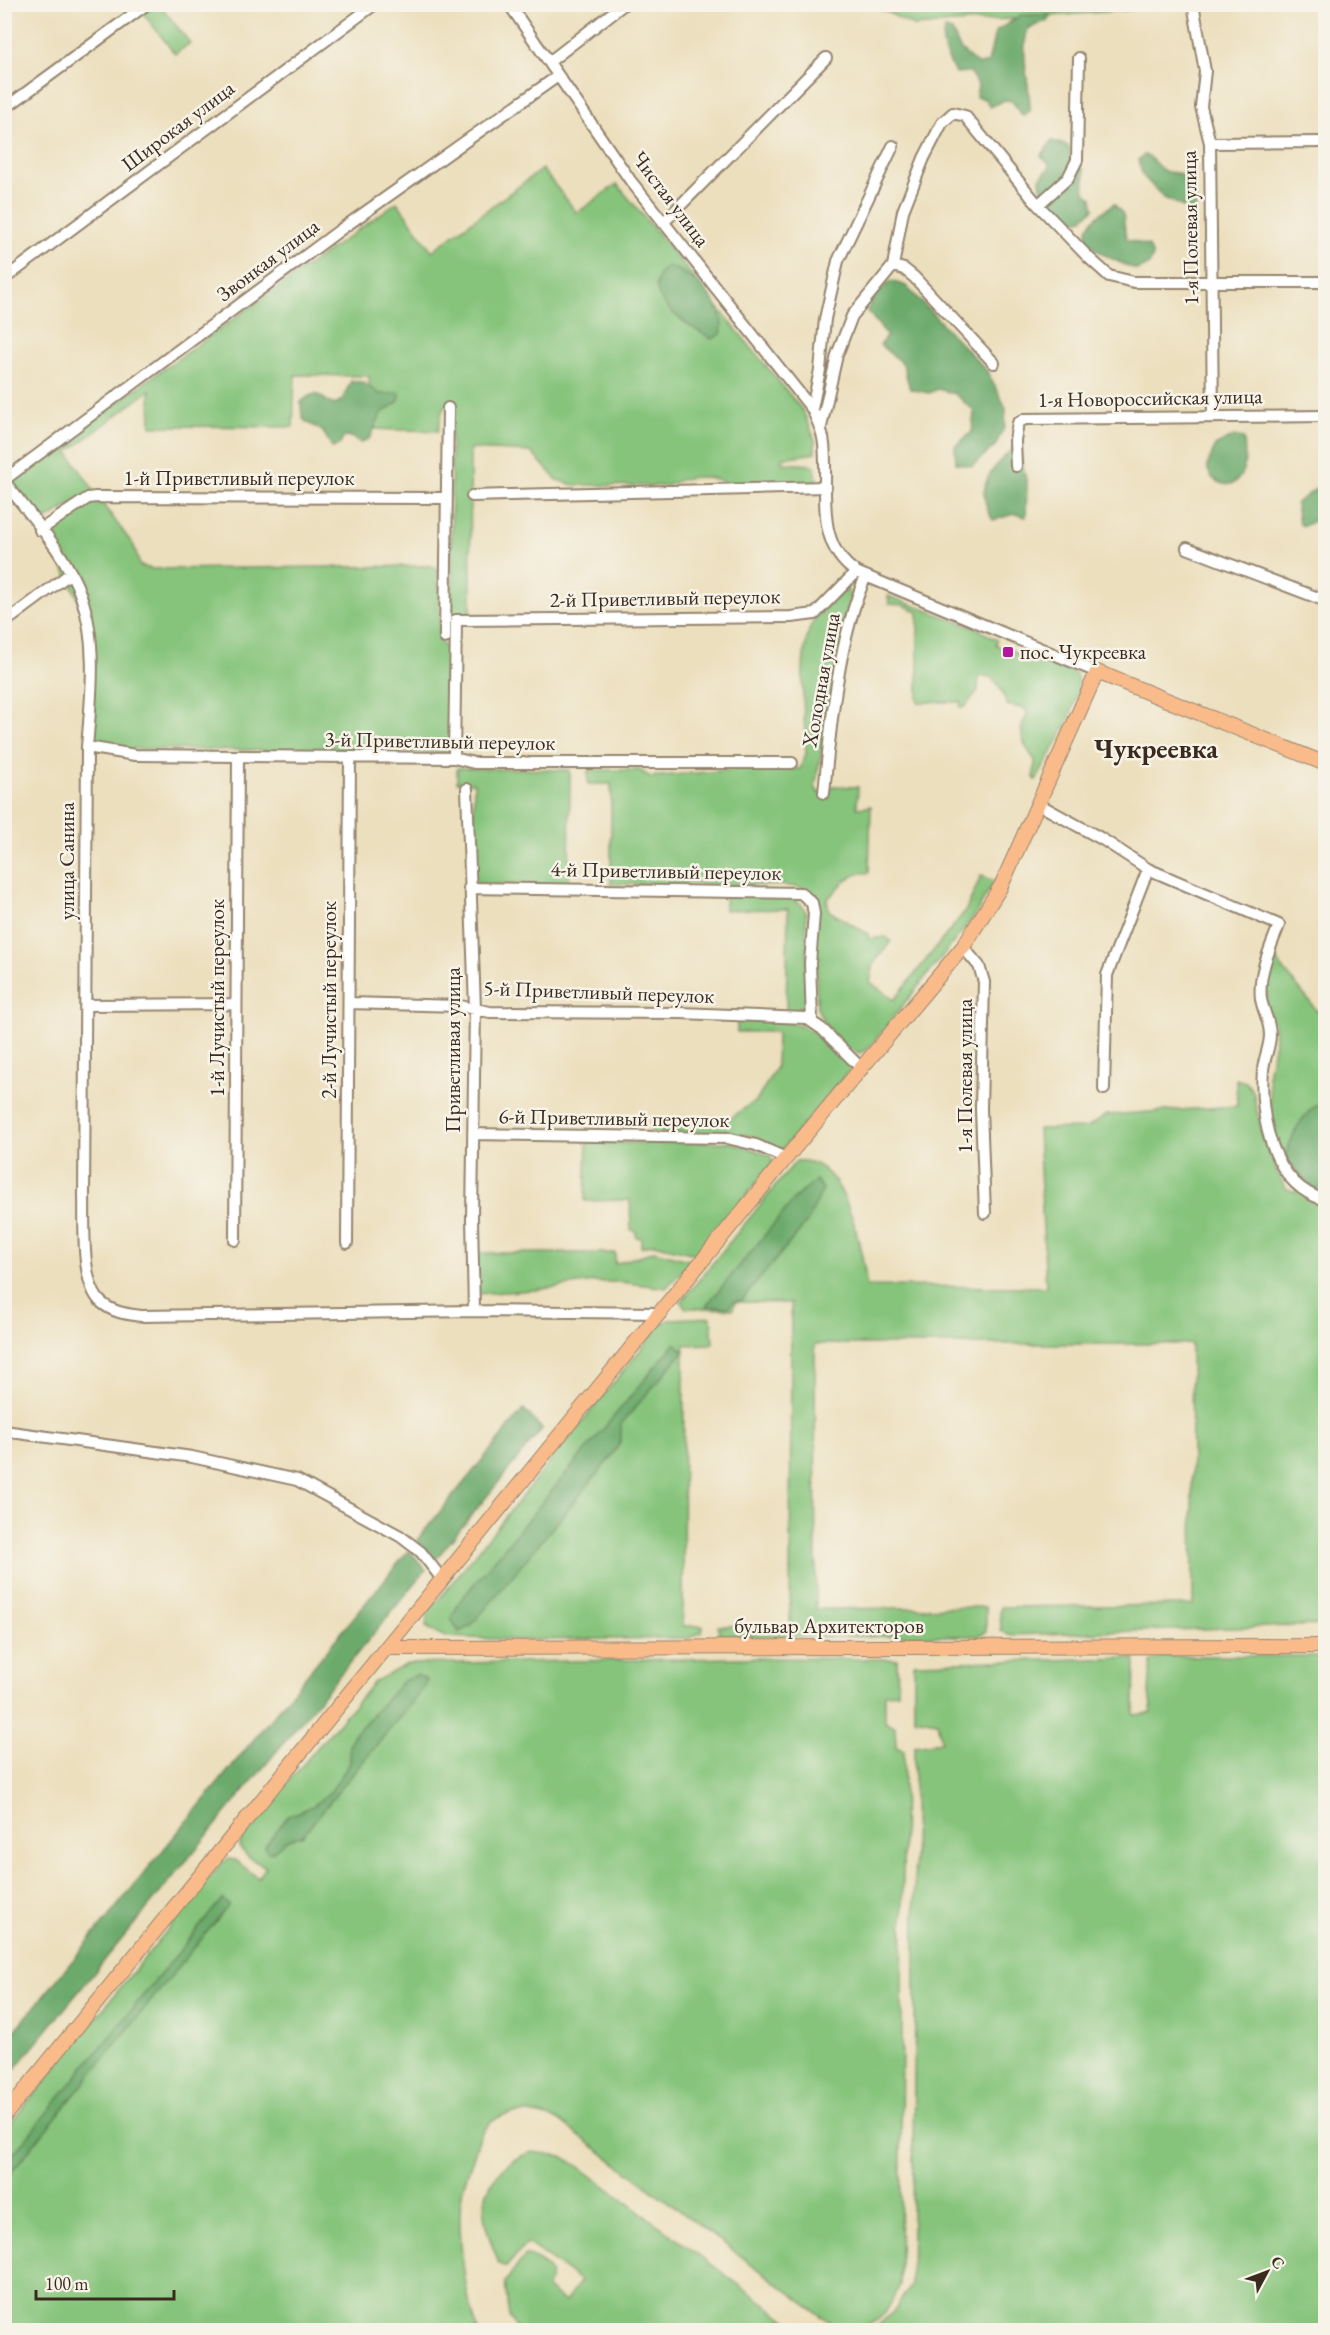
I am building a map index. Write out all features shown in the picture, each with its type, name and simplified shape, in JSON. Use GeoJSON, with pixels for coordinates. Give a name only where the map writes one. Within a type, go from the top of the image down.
{"type":"FeatureCollection","features":[{"type":"Feature","properties":{"kind":"main road"},"geometry":{"type":"LineString","coordinates":[[4,2116],[786,1158],[963,947],[1001,886],[1096,672],[1326,764]]}},
{"type":"Feature","properties":{"kind":"main road","name":"бульвар Архитекторов"},"geometry":{"type":"LineString","coordinates":[[386,1648],[1326,1644]]}},
{"type":"Feature","properties":{"kind":"street"},"geometry":{"type":"LineString","coordinates":[[4,109],[147,4]]}},
{"type":"Feature","properties":{"kind":"street","name":"Широкая улица"},"geometry":{"type":"LineString","coordinates":[[4,279],[375,4]]}},
{"type":"Feature","properties":{"kind":"street","name":"Чистая улица"},"geometry":{"type":"LineString","coordinates":[[509,4],[663,223],[812,408],[820,428]]}},
{"type":"Feature","properties":{"kind":"street"},"geometry":{"type":"LineString","coordinates":[[549,62],[624,4]]}},
{"type":"Feature","properties":{"kind":"street","name":"1-я Полевая улица"},"geometry":{"type":"LineString","coordinates":[[1193,4],[1205,71],[1201,107],[1210,143],[1213,417]]}},
{"type":"Feature","properties":{"kind":"street"},"geometry":{"type":"LineString","coordinates":[[663,223],[826,58]]}},
{"type":"Feature","properties":{"kind":"street"},"geometry":{"type":"LineString","coordinates":[[1038,205],[1068,178],[1077,160],[1079,58]]}},
{"type":"Feature","properties":{"kind":"street","name":"Звонкая улица"},"geometry":{"type":"LineString","coordinates":[[4,480],[349,224],[558,76]]}},
{"type":"Feature","properties":{"kind":"street"},"geometry":{"type":"LineString","coordinates":[[1096,672],[861,574],[838,556],[827,532],[826,487],[820,428],[837,356],[852,316],[893,266],[903,211],[924,158],[942,123],[953,113],[959,113],[973,124],[1038,205],[1109,276],[1134,282],[1326,282]]}},
{"type":"Feature","properties":{"kind":"street"},"geometry":{"type":"LineString","coordinates":[[1210,143],[1326,142]]}},
{"type":"Feature","properties":{"kind":"street"},"geometry":{"type":"LineString","coordinates":[[812,408],[820,370],[825,319],[838,261],[893,146]]}},
{"type":"Feature","properties":{"kind":"street"},"geometry":{"type":"LineString","coordinates":[[893,266],[904,269],[914,277],[994,363]]}},
{"type":"Feature","properties":{"kind":"street"},"geometry":{"type":"LineString","coordinates":[[445,638],[448,408]]}},
{"type":"Feature","properties":{"kind":"street","name":"1-я Новороссийская улица"},"geometry":{"type":"LineString","coordinates":[[1017,466],[1015,440],[1018,423],[1025,419],[1326,416]]}},
{"type":"Feature","properties":{"kind":"street","name":"улица Санина"},"geometry":{"type":"LineString","coordinates":[[4,480],[71,573],[87,617],[90,646],[87,747],[84,1196],[87,1266],[92,1287],[100,1302],[123,1314],[141,1316],[612,1310],[661,1313]]}},
{"type":"Feature","properties":{"kind":"street"},"geometry":{"type":"LineString","coordinates":[[472,496],[826,487]]}},
{"type":"Feature","properties":{"kind":"street","name":"1-й Приветливый переулок"},"geometry":{"type":"LineString","coordinates":[[40,530],[88,498],[96,497],[447,498]]}},
{"type":"Feature","properties":{"kind":"street"},"geometry":{"type":"LineString","coordinates":[[1187,548],[1326,601]]}},
{"type":"Feature","properties":{"kind":"street"},"geometry":{"type":"LineString","coordinates":[[4,623],[71,573]]}},
{"type":"Feature","properties":{"kind":"street","name":"2-й Приветливый переулок"},"geometry":{"type":"LineString","coordinates":[[454,758],[456,620],[790,617],[815,614],[861,574]]}},
{"type":"Feature","properties":{"kind":"street","name":"Холодная улица"},"geometry":{"type":"LineString","coordinates":[[824,793],[831,727],[861,574]]}},
{"type":"Feature","properties":{"kind":"street","name":"3-й Приветливый переулок"},"geometry":{"type":"LineString","coordinates":[[87,747],[135,755],[454,758],[474,763],[792,763]]}},
{"type":"Feature","properties":{"kind":"street","name":"1-й Лучистый переулок"},"geometry":{"type":"LineString","coordinates":[[235,1240],[238,756]]}},
{"type":"Feature","properties":{"kind":"street","name":"2-й Лучистый переулок"},"geometry":{"type":"LineString","coordinates":[[347,1243],[350,758]]}},
{"type":"Feature","properties":{"kind":"street","name":"Приветливая улица"},"geometry":{"type":"LineString","coordinates":[[467,789],[475,1008],[474,1311]]}},
{"type":"Feature","properties":{"kind":"street"},"geometry":{"type":"LineString","coordinates":[[1038,804],[1102,839],[1148,869],[1279,925],[1262,974],[1260,989],[1270,1031],[1263,1071],[1269,1138],[1281,1164],[1294,1180],[1306,1191],[1326,1200]]}},
{"type":"Feature","properties":{"kind":"street"},"geometry":{"type":"LineString","coordinates":[[1104,1089],[1107,975],[1148,869]]}},
{"type":"Feature","properties":{"kind":"street","name":"4-й Приветливый переулок"},"geometry":{"type":"LineString","coordinates":[[469,888],[801,893],[812,903],[814,914],[810,963],[812,1021]]}},
{"type":"Feature","properties":{"kind":"street","name":"1-я Полевая улица"},"geometry":{"type":"LineString","coordinates":[[963,947],[979,966],[984,982],[981,1109],[985,1213]]}},
{"type":"Feature","properties":{"kind":"street","name":"5-й Приветливый переулок"},"geometry":{"type":"LineString","coordinates":[[349,1003],[475,1008],[490,1012],[680,1013],[806,1018],[812,1021]]}},
{"type":"Feature","properties":{"kind":"street"},"geometry":{"type":"LineString","coordinates":[[86,1005],[236,1004]]}},
{"type":"Feature","properties":{"kind":"street"},"geometry":{"type":"LineString","coordinates":[[812,1021],[862,1069]]}},
{"type":"Feature","properties":{"kind":"street","name":"6-й Приветливый переулок"},"geometry":{"type":"LineString","coordinates":[[474,1134],[727,1138],[756,1145],[786,1158]]}},
{"type":"Feature","properties":{"kind":"street"},"geometry":{"type":"LineString","coordinates":[[4,1431],[192,1457],[261,1470],[297,1480],[400,1536],[421,1552],[442,1579]]}},
{"type":"Feature","properties":{"kind":"green space"},"geometry":{"type":"Polygon","coordinates":[[[154,5],[160,5],[190,43],[175,54],[143,13],[154,5]]]}},
{"type":"Feature","properties":{"kind":"green space"},"geometry":{"type":"Polygon","coordinates":[[[873,5],[1140,5],[1131,10],[914,26],[873,5]]]}},
{"type":"Feature","properties":{"kind":"green space"},"geometry":{"type":"Polygon","coordinates":[[[1021,15],[1050,15],[1048,20],[1028,29],[1025,59],[1030,111],[1023,116],[1012,101],[1005,100],[990,107],[985,99],[976,97],[978,85],[970,72],[955,73],[945,51],[943,40],[945,29],[952,31],[960,49],[977,64],[988,63],[995,32],[1021,15]]]}},
{"type":"Feature","properties":{"kind":"green space"},"geometry":{"type":"Polygon","coordinates":[[[1052,141],[1068,146],[1071,160],[1084,170],[1085,192],[1092,198],[1094,209],[1080,220],[1067,222],[1049,203],[1043,191],[1040,178],[1051,166],[1041,156],[1052,141]]]}},
{"type":"Feature","properties":{"kind":"green space"},"geometry":{"type":"Polygon","coordinates":[[[1144,155],[1160,168],[1182,175],[1190,183],[1195,194],[1195,210],[1191,211],[1164,198],[1143,176],[1138,160],[1144,155]]]}},
{"type":"Feature","properties":{"kind":"green space"},"geometry":{"type":"Polygon","coordinates":[[[542,169],[577,213],[617,184],[803,411],[815,440],[815,453],[782,458],[782,463],[814,465],[817,479],[813,483],[728,484],[697,477],[674,482],[667,486],[573,485],[557,480],[531,452],[470,449],[471,616],[452,614],[451,406],[448,402],[442,411],[438,431],[370,429],[369,376],[295,375],[293,427],[151,426],[150,390],[68,452],[94,491],[39,524],[10,483],[14,477],[52,449],[397,202],[432,251],[542,169]]]}},
{"type":"Feature","properties":{"kind":"green space"},"geometry":{"type":"Polygon","coordinates":[[[1114,204],[1123,214],[1126,239],[1149,246],[1153,256],[1149,265],[1137,270],[1098,251],[1090,244],[1087,236],[1089,227],[1097,216],[1114,204]]]}},
{"type":"Feature","properties":{"kind":"green space"},"geometry":{"type":"Polygon","coordinates":[[[667,266],[697,283],[714,302],[722,323],[721,334],[712,339],[679,318],[660,298],[657,288],[658,277],[667,266]]]}},
{"type":"Feature","properties":{"kind":"green space"},"geometry":{"type":"Polygon","coordinates":[[[891,281],[906,286],[987,371],[1006,408],[1005,426],[995,446],[972,466],[956,463],[955,446],[972,432],[974,411],[955,394],[938,389],[929,393],[910,389],[903,364],[880,345],[887,335],[867,311],[874,295],[891,281]]]}},
{"type":"Feature","properties":{"kind":"green space"},"geometry":{"type":"Polygon","coordinates":[[[351,381],[362,382],[380,394],[400,393],[399,401],[381,414],[370,438],[361,443],[352,437],[344,437],[340,444],[333,448],[322,431],[304,420],[301,402],[315,394],[334,405],[342,400],[351,381]]]}},
{"type":"Feature","properties":{"kind":"green space"},"geometry":{"type":"Polygon","coordinates":[[[1234,436],[1244,439],[1245,454],[1242,474],[1234,482],[1220,483],[1215,480],[1207,466],[1215,446],[1234,436]]]}},
{"type":"Feature","properties":{"kind":"green space"},"geometry":{"type":"Polygon","coordinates":[[[1018,444],[1027,484],[1026,517],[1015,514],[993,520],[984,497],[985,487],[993,469],[1018,444]]]}},
{"type":"Feature","properties":{"kind":"green space"},"geometry":{"type":"Polygon","coordinates":[[[1317,488],[1325,490],[1325,515],[1304,526],[1299,524],[1296,503],[1317,488]]]}},
{"type":"Feature","properties":{"kind":"green space"},"geometry":{"type":"Polygon","coordinates":[[[95,501],[102,503],[134,546],[140,566],[153,569],[430,566],[438,568],[440,642],[448,650],[449,752],[130,749],[96,745],[91,738],[93,630],[46,532],[95,501]]]}},
{"type":"Feature","properties":{"kind":"green space"},"geometry":{"type":"Polygon","coordinates":[[[847,589],[850,596],[815,786],[818,793],[833,786],[858,787],[857,808],[871,806],[869,873],[857,874],[841,885],[827,900],[829,911],[868,934],[868,939],[886,937],[891,941],[874,963],[870,982],[894,1000],[966,910],[981,876],[994,881],[976,914],[868,1049],[860,1053],[846,1047],[834,1035],[817,1007],[814,899],[811,895],[800,888],[780,885],[611,884],[611,784],[588,784],[588,770],[639,770],[650,777],[762,767],[800,769],[806,754],[803,703],[805,645],[819,613],[847,589]]]}},
{"type":"Feature","properties":{"kind":"green space"},"geometry":{"type":"Polygon","coordinates":[[[888,596],[978,629],[997,640],[996,644],[1010,655],[1012,651],[1075,673],[1078,683],[1072,711],[1036,781],[1034,777],[1035,760],[1022,738],[1023,723],[1027,715],[1026,709],[1007,705],[998,684],[990,677],[979,676],[978,690],[965,707],[960,707],[961,702],[918,702],[918,612],[903,605],[889,604],[888,596]]]}},
{"type":"Feature","properties":{"kind":"green space"},"geometry":{"type":"Polygon","coordinates":[[[457,768],[570,770],[569,885],[477,884],[473,873],[474,783],[457,782],[457,768]]]}},
{"type":"Feature","properties":{"kind":"green space"},"geometry":{"type":"Polygon","coordinates":[[[725,895],[782,895],[800,904],[806,912],[807,1006],[798,1014],[786,1013],[788,909],[725,910],[725,895]]]}},
{"type":"Feature","properties":{"kind":"green space"},"geometry":{"type":"Polygon","coordinates":[[[1277,961],[1325,1021],[1325,1625],[1011,1635],[1001,1631],[1000,1607],[1193,1605],[1191,1344],[815,1344],[816,1609],[986,1607],[986,1632],[979,1636],[719,1636],[718,1626],[790,1626],[791,1303],[735,1302],[733,1309],[686,1308],[681,1302],[796,1161],[813,1163],[828,1173],[840,1189],[856,1229],[867,1286],[1046,1287],[1038,1129],[1086,1128],[1107,1115],[1237,1106],[1236,1079],[1245,1082],[1253,1091],[1264,1143],[1285,1188],[1295,1192],[1302,1182],[1279,1151],[1273,1129],[1268,1076],[1275,1042],[1274,1024],[1267,1010],[1266,982],[1273,962],[1277,961]]]}},
{"type":"Feature","properties":{"kind":"green space"},"geometry":{"type":"Polygon","coordinates":[[[737,1021],[777,1021],[811,1030],[841,1054],[850,1069],[781,1151],[748,1135],[652,1133],[651,1124],[724,1122],[757,1100],[776,1067],[777,1032],[737,1032],[737,1021]]]}},
{"type":"Feature","properties":{"kind":"green space"},"geometry":{"type":"Polygon","coordinates":[[[1325,1101],[1325,1187],[1314,1189],[1284,1159],[1298,1125],[1310,1111],[1325,1101]]]}},
{"type":"Feature","properties":{"kind":"green space"},"geometry":{"type":"Polygon","coordinates":[[[730,1142],[770,1155],[773,1163],[708,1242],[694,1254],[654,1244],[641,1247],[641,1238],[636,1237],[636,1231],[631,1230],[630,1200],[585,1201],[587,1143],[730,1142]]]}},
{"type":"Feature","properties":{"kind":"green space"},"geometry":{"type":"Polygon","coordinates":[[[816,1180],[823,1189],[807,1222],[742,1300],[734,1301],[728,1307],[706,1306],[797,1196],[816,1180]]]}},
{"type":"Feature","properties":{"kind":"green space"},"geometry":{"type":"Polygon","coordinates":[[[654,1251],[689,1260],[689,1264],[666,1288],[621,1282],[594,1282],[535,1290],[476,1294],[477,1253],[615,1253],[615,1264],[654,1251]]]}},
{"type":"Feature","properties":{"kind":"green space"},"geometry":{"type":"Polygon","coordinates":[[[711,1317],[713,1344],[684,1345],[683,1626],[703,1626],[702,1632],[689,1638],[520,1640],[445,1637],[426,1627],[428,1609],[439,1599],[661,1324],[671,1319],[711,1317]]]}},
{"type":"Feature","properties":{"kind":"green space"},"geometry":{"type":"Polygon","coordinates":[[[675,1343],[684,1351],[621,1424],[621,1441],[611,1457],[471,1626],[459,1632],[451,1619],[460,1601],[675,1343]]]}},
{"type":"Feature","properties":{"kind":"green space"},"geometry":{"type":"Polygon","coordinates":[[[524,1409],[542,1429],[435,1560],[417,1540],[524,1409]]]}},
{"type":"Feature","properties":{"kind":"green space"},"geometry":{"type":"Polygon","coordinates":[[[409,1550],[426,1570],[5,2081],[5,2043],[409,1550]]]}},
{"type":"Feature","properties":{"kind":"green space"},"geometry":{"type":"Polygon","coordinates":[[[1163,1656],[1325,1656],[1325,2330],[873,2330],[895,2310],[911,2284],[915,2012],[914,1746],[942,1742],[937,1722],[914,1718],[914,1663],[1135,1658],[1134,1715],[1152,1713],[1149,1693],[1151,1662],[1163,1656]]]}},
{"type":"Feature","properties":{"kind":"green space"},"geometry":{"type":"Polygon","coordinates":[[[737,1658],[897,1659],[898,1693],[885,1694],[885,1722],[895,1726],[896,1747],[904,1750],[900,2284],[890,2305],[879,2319],[863,2327],[840,2330],[558,2120],[531,2113],[513,2113],[496,2119],[485,2128],[479,2139],[463,2189],[460,2207],[463,2264],[470,2302],[479,2330],[5,2330],[5,2130],[220,1865],[228,1859],[235,1860],[258,1878],[266,1867],[249,1858],[239,1847],[243,1834],[374,1682],[407,1664],[737,1658]]]}},
{"type":"Feature","properties":{"kind":"green space"},"geometry":{"type":"Polygon","coordinates":[[[417,1675],[427,1680],[421,1691],[302,1836],[288,1839],[272,1852],[268,1852],[265,1846],[288,1816],[313,1806],[331,1791],[350,1763],[349,1745],[353,1736],[403,1681],[417,1675]]]}},
{"type":"Feature","properties":{"kind":"green space"},"geometry":{"type":"Polygon","coordinates":[[[222,1899],[229,1905],[5,2180],[5,2164],[222,1899]]]}},
{"type":"Feature","properties":{"kind":"green space"},"geometry":{"type":"Polygon","coordinates":[[[532,2152],[562,2156],[577,2165],[800,2330],[518,2330],[509,2317],[505,2282],[525,2256],[536,2259],[549,2270],[550,2278],[547,2288],[565,2302],[581,2281],[527,2243],[506,2267],[499,2264],[488,2233],[484,2203],[491,2183],[505,2167],[522,2155],[532,2152]]]}},
{"type":"Feature","properties":{"kind":"place","name":"пос. Чукреевка"},"geometry":{"type":"Point","coordinates":[1008,652]}},
{"type":"Feature","properties":{"kind":"district","name":"Чукреевка"},"geometry":{"type":"Point","coordinates":[1156,749]}}]}
